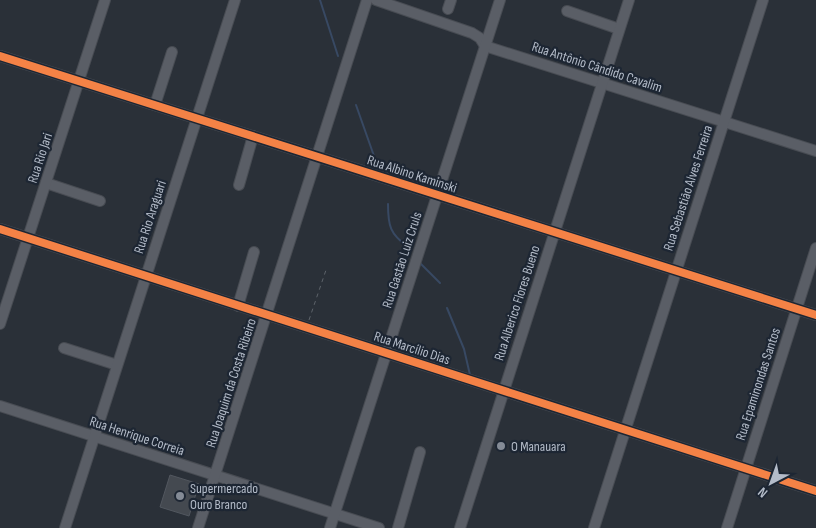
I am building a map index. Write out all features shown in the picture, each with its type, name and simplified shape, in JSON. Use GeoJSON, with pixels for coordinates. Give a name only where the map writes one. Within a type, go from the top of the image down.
{"type":"FeatureCollection","features":[{"type":"Feature","properties":{"kind":"street","name":"Rua Rio Jari"},"geometry":{"type":"LineString","coordinates":[[0,324],[105,0]]}},
{"type":"Feature","properties":{"kind":"street","name":"Rua Rio Araguari"},"geometry":{"type":"LineString","coordinates":[[65,528],[234,0]]}},
{"type":"Feature","properties":{"kind":"street","name":"Rua Joaquim da Costa Ribeiro"},"geometry":{"type":"LineString","coordinates":[[198,528],[367,0]]}},
{"type":"Feature","properties":{"kind":"street","name":"Rua Antônio Cândido Cavalim"},"geometry":{"type":"LineString","coordinates":[[376,0],[472,32],[480,38],[485,46],[816,151]]}},
{"type":"Feature","properties":{"kind":"street","name":"Rua Gastão Luiz Cruls"},"geometry":{"type":"LineString","coordinates":[[330,528],[500,0]]}},
{"type":"Feature","properties":{"kind":"street","name":"Rua Alberico Flores Bueno"},"geometry":{"type":"LineString","coordinates":[[460,528],[628,0]]}},
{"type":"Feature","properties":{"kind":"street","name":"Rua Sebastião Alves Ferreira"},"geometry":{"type":"LineString","coordinates":[[594,528],[763,0]]}},
{"type":"Feature","properties":{"kind":"street"},"geometry":{"type":"LineString","coordinates":[[567,11],[619,29]]}},
{"type":"Feature","properties":{"kind":"street"},"geometry":{"type":"LineString","coordinates":[[155,105],[172,52]]}},
{"type":"Feature","properties":{"kind":"street","name":"Rua Albino Kaminski"},"geometry":{"type":"LineString","coordinates":[[0,56],[816,315]]}},
{"type":"Feature","properties":{"kind":"street"},"geometry":{"type":"LineString","coordinates":[[239,185],[253,136]]}},
{"type":"Feature","properties":{"kind":"street"},"geometry":{"type":"LineString","coordinates":[[46,183],[100,201]]}},
{"type":"Feature","properties":{"kind":"street","name":"Rua Marcílio Dias"},"geometry":{"type":"LineString","coordinates":[[0,229],[816,491]]}},
{"type":"Feature","properties":{"kind":"street","name":"Rua Epaminondas Santos"},"geometry":{"type":"LineString","coordinates":[[727,528],[816,248]]}},
{"type":"Feature","properties":{"kind":"street"},"geometry":{"type":"LineString","coordinates":[[238,306],[254,252]]}},
{"type":"Feature","properties":{"kind":"street"},"geometry":{"type":"LineString","coordinates":[[64,348],[117,365]]}},
{"type":"Feature","properties":{"kind":"street","name":"Rua Henrique Correia"},"geometry":{"type":"LineString","coordinates":[[0,406],[379,528]]}},
{"type":"Feature","properties":{"kind":"street"},"geometry":{"type":"LineString","coordinates":[[398,528],[420,452]]}},
{"type":"Feature","properties":{"kind":"path"},"geometry":{"type":"LineString","coordinates":[[307,328],[326,270]]}},
{"type":"Feature","properties":{"kind":"building","name":"Supermercado Ouro Branco"},"geometry":{"type":"Polygon","coordinates":[[[170,475],[199,484],[189,516],[160,507],[170,475]]]}},
{"type":"Feature","properties":{"kind":"waterway"},"geometry":{"type":"LineString","coordinates":[[320,0],[338,56]]}},
{"type":"Feature","properties":{"kind":"waterway"},"geometry":{"type":"LineString","coordinates":[[356,105],[374,156]]}},
{"type":"Feature","properties":{"kind":"waterway"},"geometry":{"type":"LineString","coordinates":[[388,204],[391,229],[397,238],[408,247]]}},
{"type":"Feature","properties":{"kind":"waterway"},"geometry":{"type":"LineString","coordinates":[[420,263],[440,283]]}},
{"type":"Feature","properties":{"kind":"waterway"},"geometry":{"type":"LineString","coordinates":[[447,308],[464,349],[470,375]]}},
{"type":"Feature","properties":{"kind":"cycle path"},"geometry":{"type":"LineString","coordinates":[[0,56],[816,315]]}},
{"type":"Feature","properties":{"kind":"cycle path"},"geometry":{"type":"LineString","coordinates":[[0,229],[816,491]]}},
{"type":"Feature","properties":{"kind":"place","name":"O Manauara"},"geometry":{"type":"Point","coordinates":[501,446]}},
{"type":"Feature","properties":{"kind":"place","name":"Supermercado Ouro Branco"},"geometry":{"type":"Point","coordinates":[180,496]}}]}
